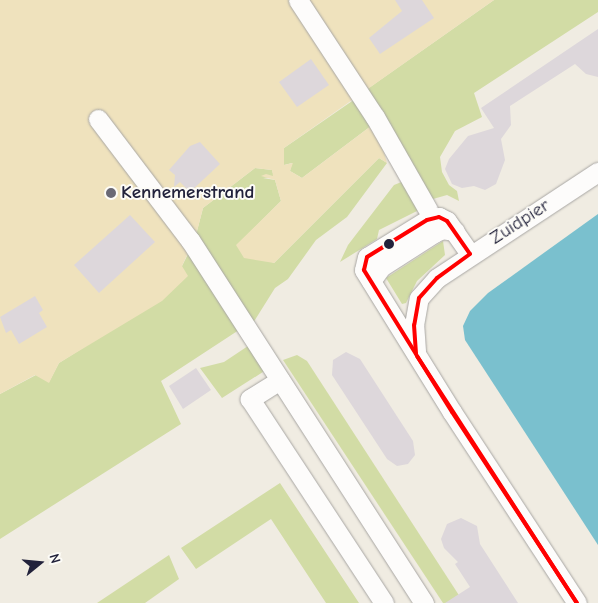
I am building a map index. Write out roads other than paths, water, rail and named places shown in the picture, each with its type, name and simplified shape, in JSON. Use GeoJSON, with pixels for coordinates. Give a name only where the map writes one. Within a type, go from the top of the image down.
{"type":"FeatureCollection","features":[{"type":"Feature","properties":{"kind":"street"},"geometry":{"type":"LineString","coordinates":[[298,0],[375,117],[428,210]]}},
{"type":"Feature","properties":{"kind":"street"},"geometry":{"type":"LineString","coordinates":[[98,119],[190,240],[424,603]]}},
{"type":"Feature","properties":{"kind":"street","name":"Zuidpier"},"geometry":{"type":"LineString","coordinates":[[416,354],[414,325],[419,298],[437,278],[470,254],[598,172]]}},
{"type":"Feature","properties":{"kind":"street"},"geometry":{"type":"LineString","coordinates":[[470,254],[447,221],[438,218],[427,220],[367,257],[364,270],[577,603]]}},
{"type":"Feature","properties":{"kind":"street"},"geometry":{"type":"LineString","coordinates":[[280,380],[250,399],[384,603]]}},
{"type":"Feature","properties":{"kind":"water"},"geometry":{"type":"Polygon","coordinates":[[[598,214],[598,545],[465,340],[463,326],[470,311],[488,293],[598,214]]]}},
{"type":"Feature","properties":{"kind":"place","name":"Kennemerstrand"},"geometry":{"type":"Point","coordinates":[111,193]}}]}
